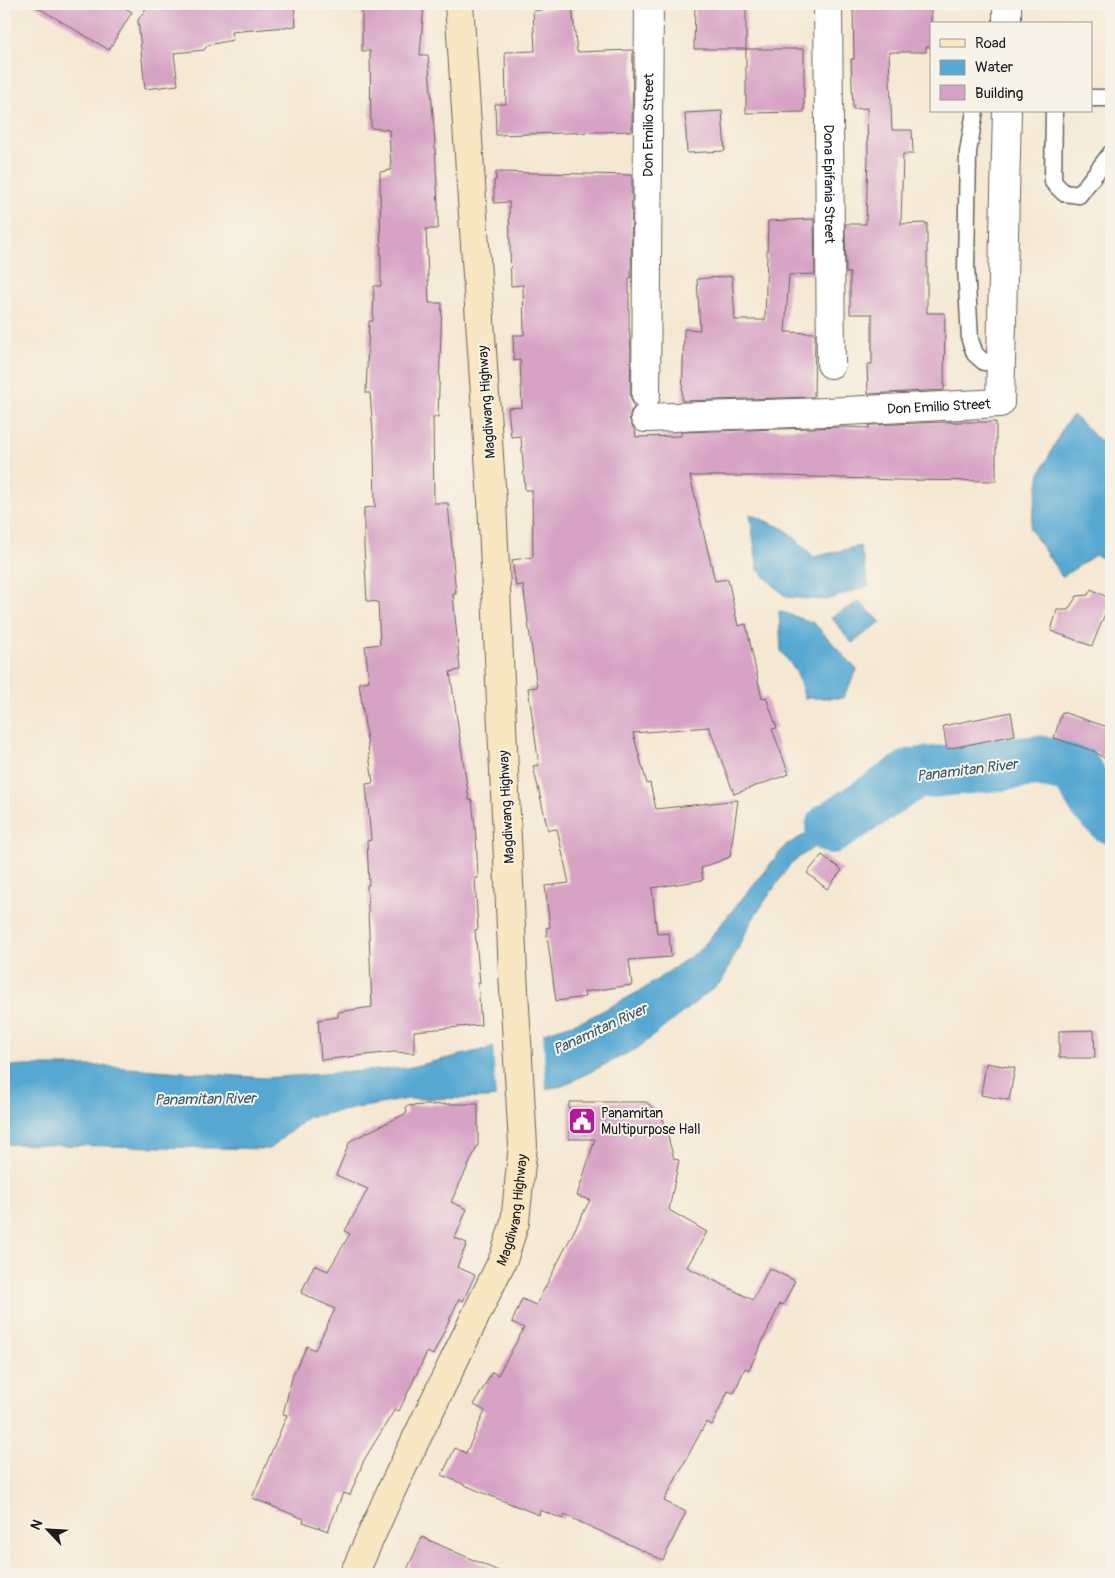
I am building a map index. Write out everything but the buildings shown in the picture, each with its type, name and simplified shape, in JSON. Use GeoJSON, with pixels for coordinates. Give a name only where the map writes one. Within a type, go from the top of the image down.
{"type":"FeatureCollection","features":[{"type":"Feature","properties":{"kind":"main road","name":"Magdiwang Highway"},"geometry":{"type":"LineString","coordinates":[[354,1574],[391,1491],[504,1257],[515,1222],[522,1161],[523,1144],[513,973],[492,501],[459,4]]}},
{"type":"Feature","properties":{"kind":"street","name":"Don Emilio Street"},"geometry":{"type":"LineString","coordinates":[[649,4],[646,407],[826,412],[1000,403],[1007,112]]}},
{"type":"Feature","properties":{"kind":"street","name":"Dona Epifania Street"},"geometry":{"type":"LineString","coordinates":[[828,4],[830,364]]}},
{"type":"Feature","properties":{"kind":"street"},"geometry":{"type":"LineString","coordinates":[[1007,4],[1008,22]]}},
{"type":"Feature","properties":{"kind":"lane"},"geometry":{"type":"LineString","coordinates":[[1092,98],[1111,98]]}},
{"type":"Feature","properties":{"kind":"lane"},"geometry":{"type":"LineString","coordinates":[[975,112],[968,161],[966,267],[970,340],[975,354],[984,362],[1001,363]]}},
{"type":"Feature","properties":{"kind":"lane"},"geometry":{"type":"LineString","coordinates":[[1054,112],[1053,182],[1064,193],[1079,195],[1111,153]]}},
{"type":"Feature","properties":{"kind":"water"},"geometry":{"type":"Polygon","coordinates":[[[1073,415],[1100,441],[1111,432],[1111,560],[1095,555],[1062,577],[1030,529],[1040,474],[1064,426],[1073,415]]]}},
{"type":"Feature","properties":{"kind":"water"},"geometry":{"type":"Polygon","coordinates":[[[750,514],[784,529],[814,557],[860,546],[869,586],[826,600],[786,597],[758,570],[750,514]]]}},
{"type":"Feature","properties":{"kind":"water"},"geometry":{"type":"Polygon","coordinates":[[[859,602],[881,622],[852,643],[831,617],[859,602]]]}},
{"type":"Feature","properties":{"kind":"water"},"geometry":{"type":"Polygon","coordinates":[[[779,611],[814,623],[857,670],[843,698],[805,698],[796,671],[781,651],[779,611]]]}},
{"type":"Feature","properties":{"kind":"water"},"geometry":{"type":"Polygon","coordinates":[[[892,788],[836,832],[791,863],[752,920],[722,981],[638,1048],[562,1086],[488,1098],[407,1099],[308,1117],[269,1149],[4,1144],[4,1066],[101,1066],[265,1078],[407,1068],[516,1042],[585,1020],[642,990],[700,950],[786,845],[892,788]]]}},
{"type":"Feature","properties":{"kind":"pier"},"geometry":{"type":"Polygon","coordinates":[[[543,1031],[546,1091],[496,1099],[493,1045],[543,1031]]]}},
{"type":"Feature","properties":{"kind":"waterway","name":"Panamitan River"},"geometry":{"type":"LineString","coordinates":[[831,828],[913,774],[1037,761],[1074,768],[1095,802],[1111,818]]}},
{"type":"Feature","properties":{"kind":"place","name":"Panamitan Multipurpose Hall"},"geometry":{"type":"Point","coordinates":[582,1121]}}]}
